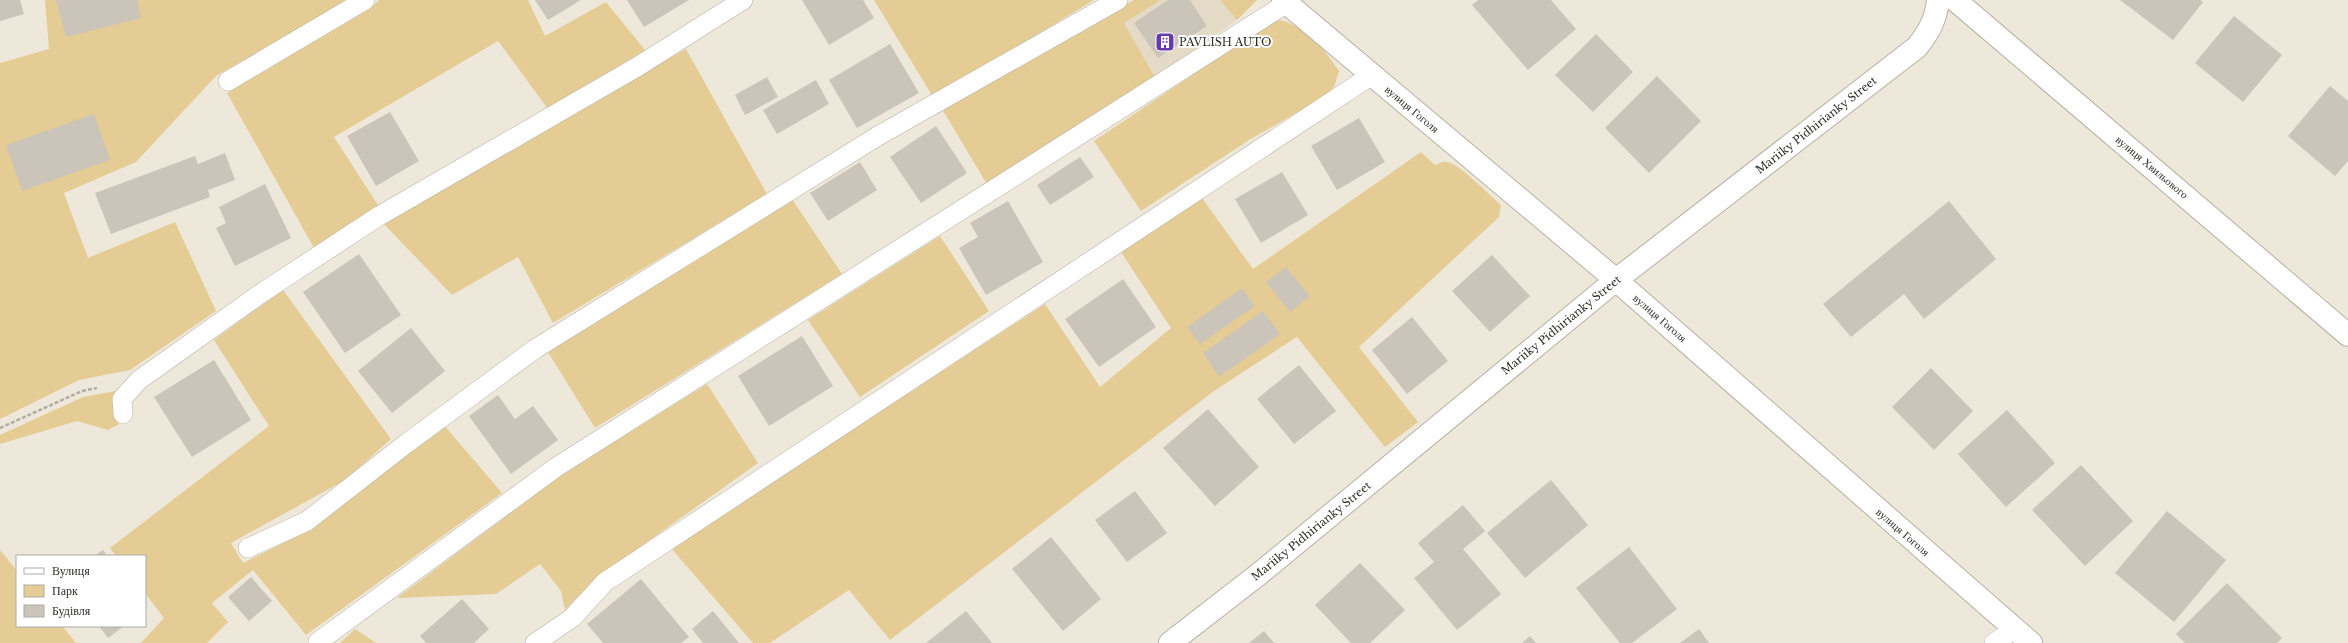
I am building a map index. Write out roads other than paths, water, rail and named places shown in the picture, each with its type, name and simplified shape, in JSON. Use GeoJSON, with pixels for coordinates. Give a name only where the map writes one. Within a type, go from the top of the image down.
{"type":"FeatureCollection","features":[{"type":"Feature","properties":{"kind":"street","name":"Mariiky Pidhirianky Street"},"geometry":{"type":"LineString","coordinates":[[1170,643],[1258,574],[1616,280],[1917,47],[1930,31],[1936,14],[1938,0]]}},
{"type":"Feature","properties":{"kind":"street","name":"вулиця Хвильового"},"geometry":{"type":"LineString","coordinates":[[1955,0],[2348,335]]}},
{"type":"Feature","properties":{"kind":"street","name":"вулиця Гоголя"},"geometry":{"type":"LineString","coordinates":[[1285,2],[1616,280],[2023,636]]}},
{"type":"Feature","properties":{"kind":"lane"},"geometry":{"type":"LineString","coordinates":[[228,81],[365,0]]}},
{"type":"Feature","properties":{"kind":"lane"},"geometry":{"type":"LineString","coordinates":[[123,414],[122,399],[139,380],[263,292],[379,216],[637,67],[743,0]]}},
{"type":"Feature","properties":{"kind":"lane"},"geometry":{"type":"LineString","coordinates":[[248,548],[307,521],[406,443],[535,349],[878,136],[1118,0]]}},
{"type":"Feature","properties":{"kind":"lane"},"geometry":{"type":"LineString","coordinates":[[318,642],[555,468],[1285,2]]}},
{"type":"Feature","properties":{"kind":"lane"},"geometry":{"type":"LineString","coordinates":[[535,643],[572,618],[605,582],[1372,75]]}},
{"type":"Feature","properties":{"kind":"lane"},"geometry":{"type":"LineString","coordinates":[[1994,643],[2023,636]]}},
{"type":"Feature","properties":{"kind":"place","name":"PAVLISH AUTO"},"geometry":{"type":"Point","coordinates":[1165,42]}}]}
